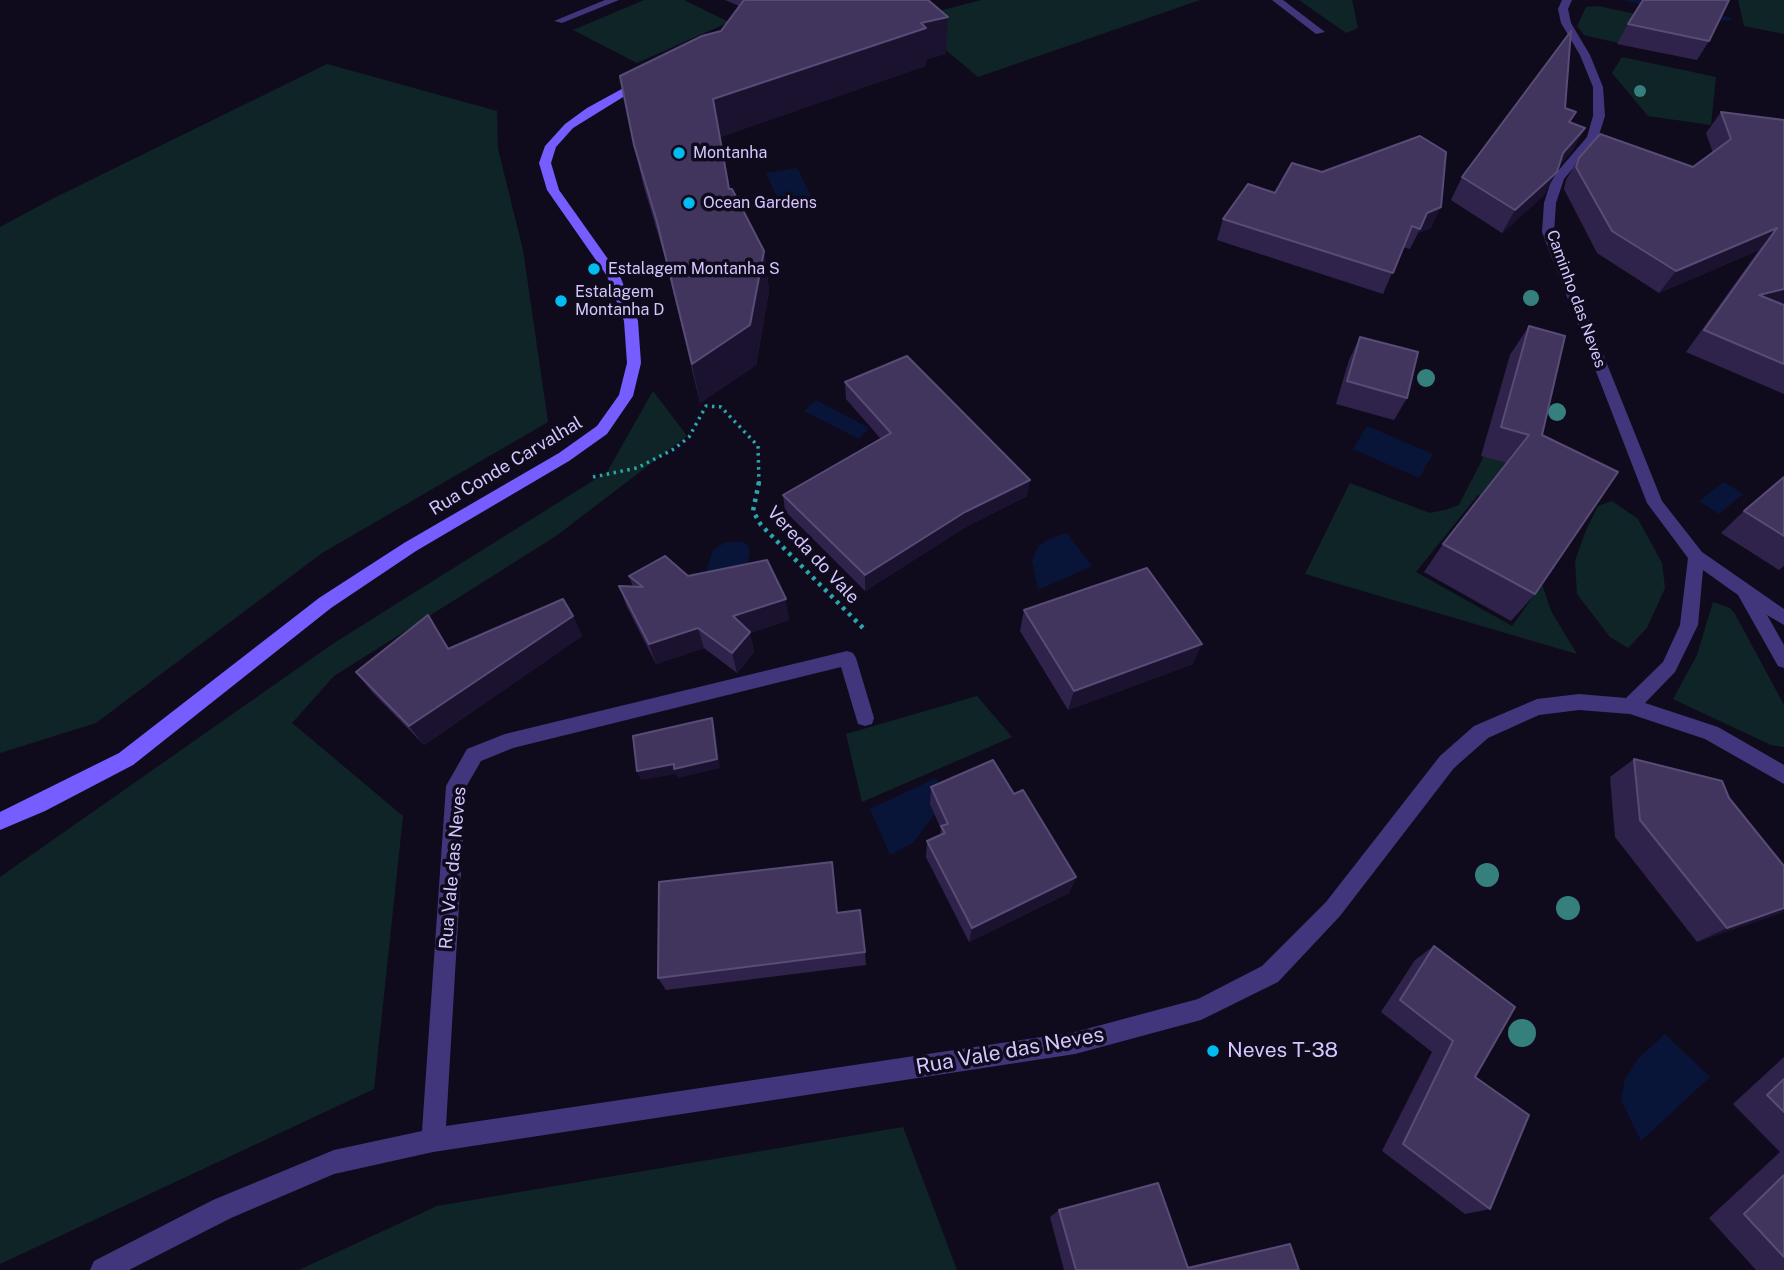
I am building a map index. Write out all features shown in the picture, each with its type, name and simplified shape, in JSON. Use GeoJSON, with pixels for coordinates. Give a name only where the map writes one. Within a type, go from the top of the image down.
{"type":"FeatureCollection","features":[{"type":"Feature","properties":{"kind":"main road","name":"Rua Conde Carvalhal"},"geometry":{"type":"LineString","coordinates":[[0,821],[38,805],[126,760],[325,603],[410,547],[564,457],[602,430],[626,396],[634,363],[631,321],[613,276],[553,190],[545,163],[551,146],[569,126],[591,110],[650,78]]}},
{"type":"Feature","properties":{"kind":"street"},"geometry":{"type":"LineString","coordinates":[[559,21],[614,0]]}},
{"type":"Feature","properties":{"kind":"street"},"geometry":{"type":"LineString","coordinates":[[1277,0],[1320,32]]}},
{"type":"Feature","properties":{"kind":"street","name":"Caminho das Neves"},"geometry":{"type":"LineString","coordinates":[[1567,0],[1563,9],[1566,23],[1586,55],[1598,88],[1599,116],[1592,138],[1558,178],[1550,203],[1548,232],[1655,503],[1696,557],[1784,618]]}},
{"type":"Feature","properties":{"kind":"street"},"geometry":{"type":"LineString","coordinates":[[1630,706],[1669,667],[1689,625],[1696,557]]}},
{"type":"Feature","properties":{"kind":"street"},"geometry":{"type":"LineString","coordinates":[[1744,590],[1784,661]]}},
{"type":"Feature","properties":{"kind":"street"},"geometry":{"type":"LineString","coordinates":[[847,658],[865,718]]}},
{"type":"Feature","properties":{"kind":"street","name":"Rua Vale das Neves"},"geometry":{"type":"LineString","coordinates":[[433,1140],[456,786],[474,755],[512,740],[847,658]]}},
{"type":"Feature","properties":{"kind":"street","name":"Rua Vale das Neves"},"geometry":{"type":"LineString","coordinates":[[103,1270],[222,1209],[334,1163],[433,1140],[1075,1043],[1201,1009],[1270,974],[1333,909],[1447,762],[1481,732],[1537,706],[1580,702],[1630,706],[1711,733],[1784,775]]}},
{"type":"Feature","properties":{"kind":"path","name":"Vereda do Vale"},"geometry":{"type":"LineString","coordinates":[[584,478],[637,468],[674,449],[689,437],[706,405],[721,407],[758,446],[760,489],[753,511],[761,525],[863,627],[873,642],[847,658]]}},
{"type":"Feature","properties":{"kind":"green space"},"geometry":{"type":"Polygon","coordinates":[[[644,0],[684,0],[729,22],[637,63],[573,30],[644,0]]]}},
{"type":"Feature","properties":{"kind":"green space"},"geometry":{"type":"Polygon","coordinates":[[[981,0],[1200,0],[978,77],[909,19],[981,0]]]}},
{"type":"Feature","properties":{"kind":"green space"},"geometry":{"type":"Polygon","coordinates":[[[1299,0],[1352,0],[1358,28],[1346,33],[1299,0]]]}},
{"type":"Feature","properties":{"kind":"green space"},"geometry":{"type":"Polygon","coordinates":[[[1738,0],[1784,0],[1784,34],[1744,26],[1738,0]]]}},
{"type":"Feature","properties":{"kind":"green space"},"geometry":{"type":"Polygon","coordinates":[[[1598,6],[1710,30],[1618,43],[1584,35],[1577,26],[1586,7],[1598,6]]]}},
{"type":"Feature","properties":{"kind":"green space"},"geometry":{"type":"Polygon","coordinates":[[[1622,57],[1716,77],[1711,125],[1648,116],[1612,73],[1622,57]]]}},
{"type":"Feature","properties":{"kind":"green space"},"geometry":{"type":"Polygon","coordinates":[[[327,64],[497,111],[498,149],[523,250],[548,422],[322,553],[96,723],[0,753],[0,227],[327,64]]]}},
{"type":"Feature","properties":{"kind":"green space"},"geometry":{"type":"Polygon","coordinates":[[[653,391],[687,436],[556,536],[334,676],[292,723],[403,816],[374,1089],[0,1264],[0,877],[334,643],[607,472],[653,391]]]}},
{"type":"Feature","properties":{"kind":"green space"},"geometry":{"type":"Polygon","coordinates":[[[1492,440],[1587,466],[1490,499],[1478,495],[1416,572],[1512,626],[1542,584],[1551,611],[1577,654],[1305,574],[1350,483],[1430,513],[1445,510],[1459,505],[1492,440]]]}},
{"type":"Feature","properties":{"kind":"green space"},"geometry":{"type":"Polygon","coordinates":[[[1612,501],[1638,519],[1662,563],[1665,588],[1647,628],[1628,648],[1610,637],[1577,594],[1575,561],[1586,530],[1598,506],[1612,501]]]}},
{"type":"Feature","properties":{"kind":"green space"},"geometry":{"type":"Polygon","coordinates":[[[1713,602],[1730,608],[1735,614],[1784,705],[1784,747],[1771,745],[1673,699],[1697,655],[1713,602]]]}},
{"type":"Feature","properties":{"kind":"green space"},"geometry":{"type":"Polygon","coordinates":[[[977,696],[1012,737],[862,802],[846,734],[977,696]]]}},
{"type":"Feature","properties":{"kind":"green space"},"geometry":{"type":"Polygon","coordinates":[[[903,1127],[957,1270],[299,1270],[437,1206],[903,1127]]]}},
{"type":"Feature","properties":{"kind":"water"},"geometry":{"type":"Polygon","coordinates":[[[797,168],[816,206],[784,212],[766,173],[797,168]]]}},
{"type":"Feature","properties":{"kind":"water"},"geometry":{"type":"Polygon","coordinates":[[[816,400],[869,428],[859,439],[804,411],[816,400]]]}},
{"type":"Feature","properties":{"kind":"water"},"geometry":{"type":"Polygon","coordinates":[[[1367,426],[1433,454],[1419,478],[1353,449],[1367,426]]]}},
{"type":"Feature","properties":{"kind":"water"},"geometry":{"type":"Polygon","coordinates":[[[1724,482],[1743,494],[1719,514],[1699,501],[1724,482]]]}},
{"type":"Feature","properties":{"kind":"water"},"geometry":{"type":"Polygon","coordinates":[[[1067,533],[1092,566],[1038,590],[1032,560],[1039,546],[1049,539],[1067,533]]]}},
{"type":"Feature","properties":{"kind":"water"},"geometry":{"type":"Polygon","coordinates":[[[726,542],[742,542],[748,546],[750,551],[747,566],[690,583],[706,572],[713,550],[726,542]]]}},
{"type":"Feature","properties":{"kind":"water"},"geometry":{"type":"Polygon","coordinates":[[[936,778],[947,797],[913,843],[890,855],[870,809],[936,778]]]}},
{"type":"Feature","properties":{"kind":"water"},"geometry":{"type":"Polygon","coordinates":[[[1665,1034],[1710,1077],[1641,1141],[1621,1100],[1625,1079],[1638,1059],[1665,1034]]]}},
{"type":"Feature","properties":{"kind":"building"},"geometry":{"type":"Polygon","coordinates":[[[744,0],[928,0],[948,17],[921,23],[926,28],[713,99],[729,189],[732,189],[764,251],[750,325],[692,364],[657,222],[634,145],[620,76],[702,36],[721,31],[744,0]]]}},
{"type":"Feature","properties":{"kind":"building"},"geometry":{"type":"Polygon","coordinates":[[[1643,0],[1729,0],[1709,41],[1628,24],[1643,0]]]}},
{"type":"Feature","properties":{"kind":"building"},"geometry":{"type":"Polygon","coordinates":[[[1571,31],[1565,108],[1576,112],[1569,122],[1585,128],[1563,153],[1557,172],[1515,210],[1462,177],[1571,31]]]}},
{"type":"Feature","properties":{"kind":"building"},"geometry":{"type":"Polygon","coordinates":[[[1721,112],[1784,120],[1784,289],[1759,295],[1784,305],[1784,364],[1704,330],[1777,228],[1676,271],[1612,231],[1576,167],[1579,158],[1600,134],[1693,167],[1731,139],[1721,112]]]}},
{"type":"Feature","properties":{"kind":"building"},"geometry":{"type":"Polygon","coordinates":[[[1420,136],[1446,152],[1441,207],[1427,213],[1420,229],[1412,226],[1393,273],[1223,219],[1248,184],[1275,193],[1292,163],[1322,172],[1420,136]]]}},
{"type":"Feature","properties":{"kind":"building"},"geometry":{"type":"Polygon","coordinates":[[[1529,326],[1565,336],[1542,435],[1618,472],[1535,594],[1443,544],[1529,435],[1501,427],[1529,326]]]}},
{"type":"Feature","properties":{"kind":"building"},"geometry":{"type":"Polygon","coordinates":[[[1360,337],[1418,352],[1407,398],[1347,381],[1360,337]]]}},
{"type":"Feature","properties":{"kind":"building"},"geometry":{"type":"Polygon","coordinates":[[[907,356],[1030,480],[965,512],[865,575],[783,495],[891,433],[845,382],[907,356]]]}},
{"type":"Feature","properties":{"kind":"building"},"geometry":{"type":"Polygon","coordinates":[[[1784,477],[1784,536],[1744,511],[1784,477]]]}},
{"type":"Feature","properties":{"kind":"building"},"geometry":{"type":"Polygon","coordinates":[[[665,556],[688,576],[767,560],[786,599],[733,616],[750,632],[732,653],[698,628],[649,644],[619,586],[643,587],[629,576],[665,556]]]}},
{"type":"Feature","properties":{"kind":"building"},"geometry":{"type":"Polygon","coordinates":[[[1147,568],[1202,644],[1074,691],[1024,610],[1147,568]]]}},
{"type":"Feature","properties":{"kind":"building"},"geometry":{"type":"Polygon","coordinates":[[[563,599],[573,616],[409,726],[356,672],[428,615],[448,649],[563,599]]]}},
{"type":"Feature","properties":{"kind":"building"},"geometry":{"type":"Polygon","coordinates":[[[712,718],[717,759],[674,769],[674,764],[637,771],[633,736],[712,718]]]}},
{"type":"Feature","properties":{"kind":"building"},"geometry":{"type":"Polygon","coordinates":[[[1634,759],[1722,781],[1729,798],[1784,866],[1784,908],[1727,928],[1640,820],[1634,759]]]}},
{"type":"Feature","properties":{"kind":"building"},"geometry":{"type":"Polygon","coordinates":[[[993,760],[1014,794],[1023,790],[1076,877],[972,928],[927,841],[945,833],[941,826],[948,824],[931,787],[993,760]]]}},
{"type":"Feature","properties":{"kind":"building"},"geometry":{"type":"Polygon","coordinates":[[[832,862],[837,913],[860,910],[865,952],[658,978],[659,882],[832,862]]]}},
{"type":"Feature","properties":{"kind":"building"},"geometry":{"type":"Polygon","coordinates":[[[1434,946],[1515,1007],[1475,1077],[1529,1115],[1490,1209],[1403,1144],[1453,1041],[1400,1000],[1434,946]]]}},
{"type":"Feature","properties":{"kind":"building"},"geometry":{"type":"Polygon","coordinates":[[[1784,1079],[1784,1112],[1767,1095],[1784,1079]]]}},
{"type":"Feature","properties":{"kind":"building"},"geometry":{"type":"Polygon","coordinates":[[[1784,1175],[1784,1257],[1744,1214],[1784,1175]]]}},
{"type":"Feature","properties":{"kind":"building"},"geometry":{"type":"Polygon","coordinates":[[[1158,1183],[1188,1268],[1290,1244],[1299,1270],[1076,1270],[1059,1210],[1158,1183]]]}},
{"type":"Feature","properties":{"kind":"waterway"},"geometry":{"type":"LineString","coordinates":[[1626,0],[1658,6]]}},
{"type":"Feature","properties":{"kind":"waterway"},"geometry":{"type":"LineString","coordinates":[[1702,15],[1728,19]]}},
{"type":"Feature","properties":{"kind":"place","name":"Montanha"},"geometry":{"type":"Point","coordinates":[679,153]}},
{"type":"Feature","properties":{"kind":"place","name":"Ocean Gardens"},"geometry":{"type":"Point","coordinates":[689,203]}},
{"type":"Feature","properties":{"kind":"place","name":"Estalagem Montanha S"},"geometry":{"type":"Point","coordinates":[594,269]}},
{"type":"Feature","properties":{"kind":"place","name":"Estalagem Montanha D"},"geometry":{"type":"Point","coordinates":[561,301]}},
{"type":"Feature","properties":{"kind":"place","name":"Neves T-38"},"geometry":{"type":"Point","coordinates":[1213,1051]}}]}
